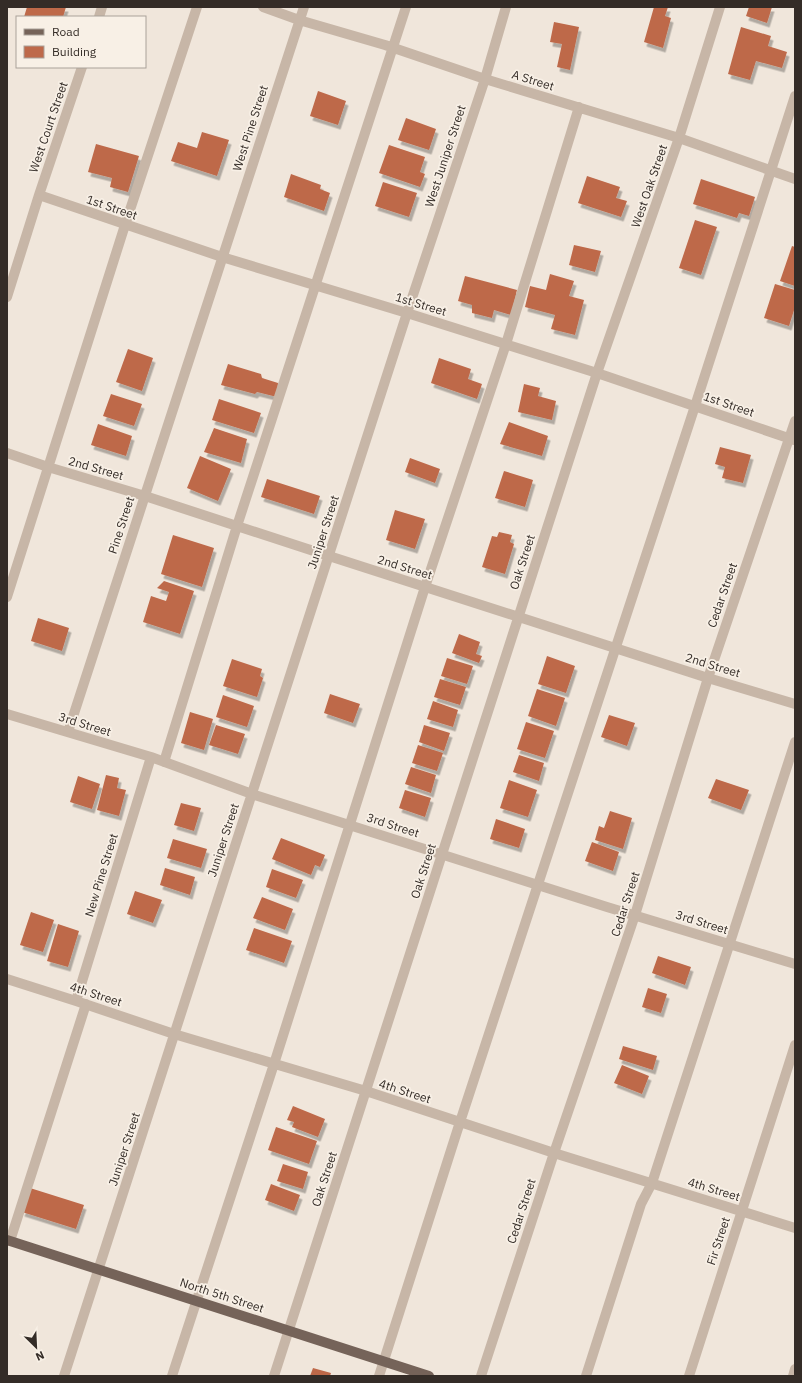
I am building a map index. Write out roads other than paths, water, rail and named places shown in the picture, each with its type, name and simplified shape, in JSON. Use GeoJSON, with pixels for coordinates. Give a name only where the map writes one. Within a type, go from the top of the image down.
{"type":"FeatureCollection","features":[{"type":"Feature","properties":{"kind":"main road","name":"North 5th Street"},"geometry":{"type":"LineString","coordinates":[[8,1240],[429,1376]]}},
{"type":"Feature","properties":{"kind":"street"},"geometry":{"type":"LineString","coordinates":[[7,597],[125,225],[197,7]]}},
{"type":"Feature","properties":{"kind":"street","name":"A Street"},"geometry":{"type":"LineString","coordinates":[[263,7],[299,20],[394,48],[485,79],[679,138],[795,179]]}},
{"type":"Feature","properties":{"kind":"street","name":"West Pine Street"},"geometry":{"type":"LineString","coordinates":[[222,257],[304,7]]}},
{"type":"Feature","properties":{"kind":"street"},"geometry":{"type":"LineString","coordinates":[[164,762],[237,526],[394,48],[406,7]]}},
{"type":"Feature","properties":{"kind":"street","name":"West Juniper Street"},"geometry":{"type":"LineString","coordinates":[[407,313],[485,79],[506,7]]}},
{"type":"Feature","properties":{"kind":"street","name":"West Oak Street"},"geometry":{"type":"LineString","coordinates":[[597,373],[679,138],[720,7]]}},
{"type":"Feature","properties":{"kind":"street","name":"West Court Street"},"geometry":{"type":"LineString","coordinates":[[7,297],[82,68]]}},
{"type":"Feature","properties":{"kind":"street"},"geometry":{"type":"LineString","coordinates":[[379,1376],[460,1122],[772,171],[795,96]]}},
{"type":"Feature","properties":{"kind":"street"},"geometry":{"type":"LineString","coordinates":[[172,1376],[274,1064],[425,587],[506,344],[579,107]]}},
{"type":"Feature","properties":{"kind":"street","name":"1st Street"},"geometry":{"type":"LineString","coordinates":[[39,195],[222,257],[597,373],[792,439]]}},
{"type":"Feature","properties":{"kind":"street","name":"Pine Street"},"geometry":{"type":"LineString","coordinates":[[68,732],[222,257]]}},
{"type":"Feature","properties":{"kind":"street","name":"Juniper Street"},"geometry":{"type":"LineString","coordinates":[[64,1376],[407,313]]}},
{"type":"Feature","properties":{"kind":"street","name":"Oak Street"},"geometry":{"type":"LineString","coordinates":[[274,1376],[597,373]]}},
{"type":"Feature","properties":{"kind":"street","name":"Cedar Street"},"geometry":{"type":"LineString","coordinates":[[481,1376],[554,1153],[635,916],[708,678],[792,439],[795,421]]}},
{"type":"Feature","properties":{"kind":"street","name":"2nd Street"},"geometry":{"type":"LineString","coordinates":[[7,453],[519,616],[708,678],[795,704]]}},
{"type":"Feature","properties":{"kind":"street","name":"3rd Street"},"geometry":{"type":"LineString","coordinates":[[7,714],[151,757],[252,794],[635,916],[795,964]]}},
{"type":"Feature","properties":{"kind":"street"},"geometry":{"type":"LineString","coordinates":[[586,1376],[641,1204],[652,1183],[795,742]]}},
{"type":"Feature","properties":{"kind":"street","name":"New Pine Street"},"geometry":{"type":"LineString","coordinates":[[8,1240],[81,1002],[151,757]]}},
{"type":"Feature","properties":{"kind":"street","name":"4th Street"},"geometry":{"type":"LineString","coordinates":[[7,979],[81,1002],[174,1034],[366,1091],[554,1153],[795,1228]]}},
{"type":"Feature","properties":{"kind":"street","name":"Fir Street"},"geometry":{"type":"LineString","coordinates":[[689,1376],[795,1045]]}},
{"type":"Feature","properties":{"kind":"street"},"geometry":{"type":"LineString","coordinates":[[793,1376],[795,1369]]}}]}
